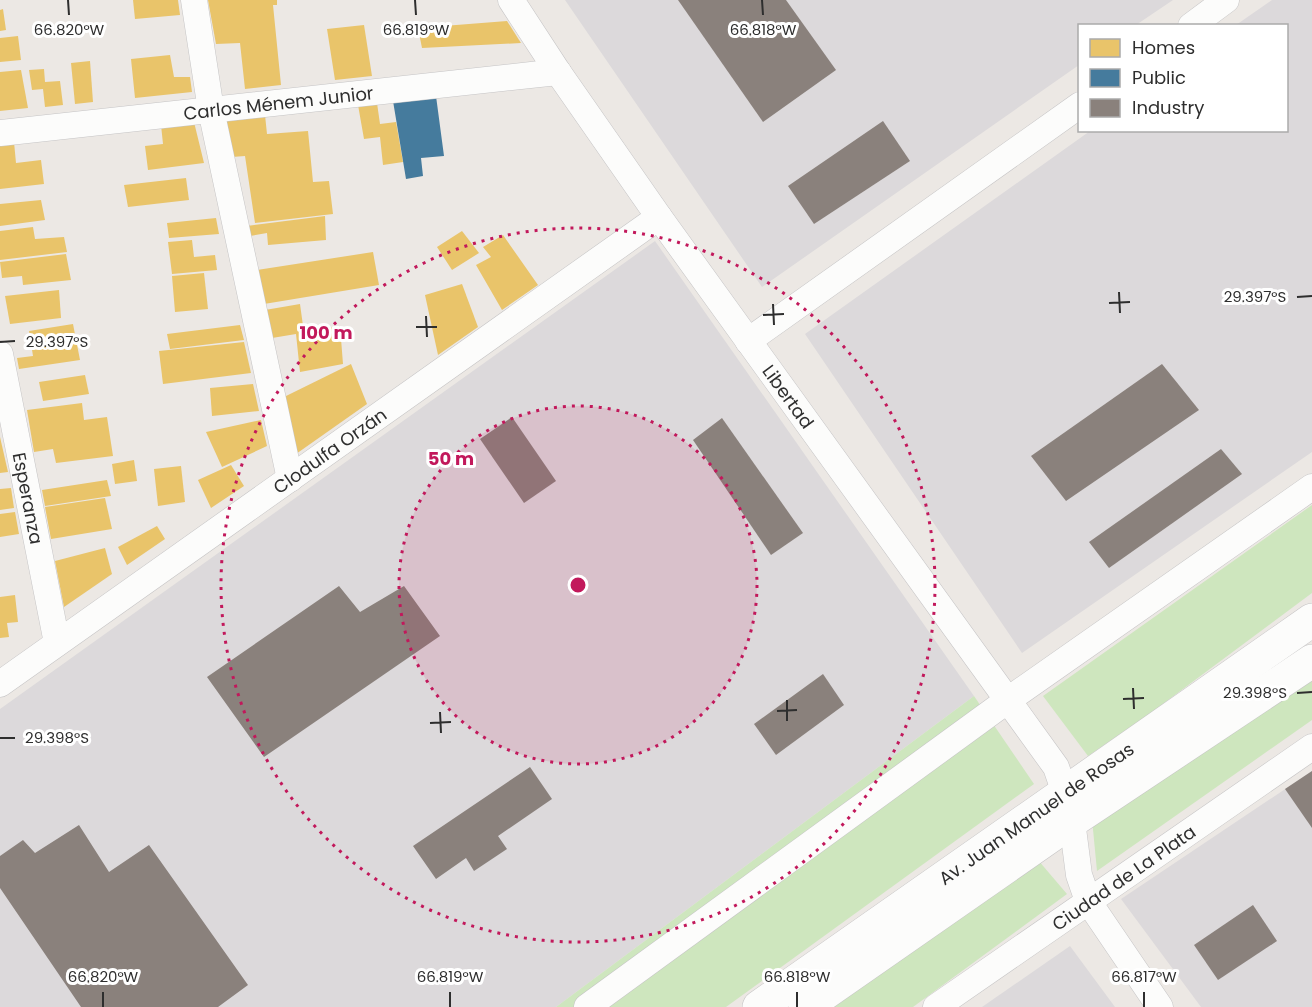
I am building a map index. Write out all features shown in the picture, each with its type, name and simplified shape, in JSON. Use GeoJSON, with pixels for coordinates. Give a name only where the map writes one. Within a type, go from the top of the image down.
{"type":"FeatureCollection","features":[{"type":"Feature","properties":{"kind":"main road","name":"Av. Juan Manuel de Rosas"},"geometry":{"type":"LineString","coordinates":[[805,1007],[1312,620]]}},
{"type":"Feature","properties":{"kind":"main road","name":"Av. Juan Manuel de Rosas"},"geometry":{"type":"LineString","coordinates":[[759,1007],[1069,807],[1312,661]]}},
{"type":"Feature","properties":{"kind":"street"},"geometry":{"type":"LineString","coordinates":[[194,0],[211,110],[290,479]]}},
{"type":"Feature","properties":{"kind":"street","name":"Libertad"},"geometry":{"type":"LineString","coordinates":[[511,0],[659,217],[1056,767],[1069,807],[1079,875],[1088,901],[1160,1007]]}},
{"type":"Feature","properties":{"kind":"street"},"geometry":{"type":"LineString","coordinates":[[1194,24],[1226,0]]}},
{"type":"Feature","properties":{"kind":"street","name":"Carlos Ménem Junior"},"geometry":{"type":"LineString","coordinates":[[0,133],[558,72]]}},
{"type":"Feature","properties":{"kind":"street"},"geometry":{"type":"LineString","coordinates":[[748,341],[1078,106]]}},
{"type":"Feature","properties":{"kind":"street","name":"Clodulfa Orzán"},"geometry":{"type":"LineString","coordinates":[[0,684],[659,217]]}},
{"type":"Feature","properties":{"kind":"street","name":"Esperanza"},"geometry":{"type":"LineString","coordinates":[[0,354],[57,643]]}},
{"type":"Feature","properties":{"kind":"street"},"geometry":{"type":"LineString","coordinates":[[587,1007],[1008,700],[1312,487]]}},
{"type":"Feature","properties":{"kind":"street","name":"Ciudad de La Plata"},"geometry":{"type":"LineString","coordinates":[[936,1007],[1312,747]]}},
{"type":"Feature","properties":{"kind":"shaded area"},"geometry":{"type":"Polygon","coordinates":[[[565,0],[1173,0],[1137,24],[1078,24],[1078,66],[762,287],[565,0]]]}},
{"type":"Feature","properties":{"kind":"shaded area"},"geometry":{"type":"Polygon","coordinates":[[[1272,0],[1312,0],[1312,452],[1022,653],[805,334],[1089,132],[1288,132],[1288,24],[1237,24],[1272,0]]]}},
{"type":"Feature","properties":{"kind":"shaded area"},"geometry":{"type":"Polygon","coordinates":[[[655,241],[974,696],[556,1007],[0,1007],[0,709],[655,241]]]}},
{"type":"Feature","properties":{"kind":"shaded area"},"geometry":{"type":"Polygon","coordinates":[[[1312,771],[1312,1007],[1201,1007],[1121,899],[1312,771]]]}},
{"type":"Feature","properties":{"kind":"shaded area"},"geometry":{"type":"Polygon","coordinates":[[[1070,946],[1115,1007],[982,1007],[1070,946]]]}},
{"type":"Feature","properties":{"kind":"green space"},"geometry":{"type":"Polygon","coordinates":[[[1312,505],[1312,593],[1148,715],[1088,756],[1043,696],[1312,505]]]}},
{"type":"Feature","properties":{"kind":"green space"},"geometry":{"type":"Polygon","coordinates":[[[1312,673],[1312,720],[1097,871],[1092,819],[1312,673]]]}},
{"type":"Feature","properties":{"kind":"green space"},"geometry":{"type":"Polygon","coordinates":[[[974,696],[1034,784],[726,1007],[556,1007],[974,696]]]}},
{"type":"Feature","properties":{"kind":"green space"},"geometry":{"type":"Polygon","coordinates":[[[1038,860],[1067,894],[913,1007],[830,1007],[1038,860]]]}},
{"type":"Feature","properties":{"kind":"building: Homes"},"geometry":{"type":"Polygon","coordinates":[[[133,0],[178,0],[180,15],[135,19],[133,0]]]}},
{"type":"Feature","properties":{"kind":"building: Homes"},"geometry":{"type":"Polygon","coordinates":[[[208,0],[277,0],[277,5],[273,5],[281,85],[245,89],[240,43],[216,44],[208,0]]]}},
{"type":"Feature","properties":{"kind":"building: Homes"},"geometry":{"type":"Polygon","coordinates":[[[3,9],[6,30],[0,31],[0,10],[3,9]]]}},
{"type":"Feature","properties":{"kind":"building: Homes"},"geometry":{"type":"Polygon","coordinates":[[[507,21],[521,43],[422,48],[418,28],[507,21]]]}},
{"type":"Feature","properties":{"kind":"building: Homes"},"geometry":{"type":"Polygon","coordinates":[[[364,25],[372,76],[335,80],[327,29],[364,25]]]}},
{"type":"Feature","properties":{"kind":"building: Homes"},"geometry":{"type":"Polygon","coordinates":[[[18,36],[21,60],[0,62],[0,38],[18,36]]]}},
{"type":"Feature","properties":{"kind":"building: Homes"},"geometry":{"type":"Polygon","coordinates":[[[170,55],[174,77],[190,77],[192,92],[135,98],[131,59],[170,55]]]}},
{"type":"Feature","properties":{"kind":"building: Homes"},"geometry":{"type":"Polygon","coordinates":[[[90,61],[93,102],[75,104],[71,63],[90,61]]]}},
{"type":"Feature","properties":{"kind":"building: Homes"},"geometry":{"type":"Polygon","coordinates":[[[44,69],[45,82],[60,81],[63,105],[45,107],[43,89],[32,90],[29,70],[44,69]]]}},
{"type":"Feature","properties":{"kind":"building: Homes"},"geometry":{"type":"Polygon","coordinates":[[[21,70],[28,108],[0,111],[0,72],[21,70]]]}},
{"type":"Feature","properties":{"kind":"building: Homes"},"geometry":{"type":"Polygon","coordinates":[[[377,103],[380,124],[396,122],[403,162],[383,165],[380,137],[364,139],[358,105],[377,103]]]}},
{"type":"Feature","properties":{"kind":"building: Homes"},"geometry":{"type":"Polygon","coordinates":[[[265,115],[267,134],[308,131],[313,182],[329,181],[333,214],[255,223],[245,156],[232,157],[224,119],[265,115]]]}},
{"type":"Feature","properties":{"kind":"building: Homes"},"geometry":{"type":"Polygon","coordinates":[[[194,122],[204,163],[148,170],[145,146],[163,144],[161,125],[194,122]]]}},
{"type":"Feature","properties":{"kind":"building: Homes"},"geometry":{"type":"Polygon","coordinates":[[[14,142],[16,163],[41,160],[44,184],[0,189],[0,144],[14,142]]]}},
{"type":"Feature","properties":{"kind":"building: Homes"},"geometry":{"type":"Polygon","coordinates":[[[186,178],[189,200],[128,207],[124,185],[186,178]]]}},
{"type":"Feature","properties":{"kind":"building: Homes"},"geometry":{"type":"Polygon","coordinates":[[[41,200],[45,220],[0,226],[0,204],[41,200]]]}},
{"type":"Feature","properties":{"kind":"building: Homes"},"geometry":{"type":"Polygon","coordinates":[[[325,216],[326,240],[268,245],[267,233],[250,236],[247,226],[325,216]]]}},
{"type":"Feature","properties":{"kind":"building: Homes"},"geometry":{"type":"Polygon","coordinates":[[[216,218],[219,234],[169,238],[167,223],[216,218]]]}},
{"type":"Feature","properties":{"kind":"building: Homes"},"geometry":{"type":"Polygon","coordinates":[[[33,227],[35,239],[64,237],[67,252],[0,260],[0,231],[33,227]]]}},
{"type":"Feature","properties":{"kind":"building: Homes"},"geometry":{"type":"Polygon","coordinates":[[[462,231],[479,253],[452,270],[437,247],[462,231]]]}},
{"type":"Feature","properties":{"kind":"building: Homes"},"geometry":{"type":"Polygon","coordinates":[[[503,235],[538,285],[502,310],[476,265],[491,257],[483,247],[503,235]]]}},
{"type":"Feature","properties":{"kind":"building: Homes"},"geometry":{"type":"Polygon","coordinates":[[[192,240],[194,257],[215,255],[217,270],[172,274],[168,242],[192,240]]]}},
{"type":"Feature","properties":{"kind":"building: Homes"},"geometry":{"type":"Polygon","coordinates":[[[373,252],[379,285],[264,304],[257,270],[373,252]]]}},
{"type":"Feature","properties":{"kind":"building: Homes"},"geometry":{"type":"Polygon","coordinates":[[[66,254],[71,280],[23,285],[22,276],[2,278],[0,262],[66,254]]]}},
{"type":"Feature","properties":{"kind":"building: Homes"},"geometry":{"type":"Polygon","coordinates":[[[204,273],[208,309],[175,312],[172,276],[204,273]]]}},
{"type":"Feature","properties":{"kind":"building: Homes"},"geometry":{"type":"Polygon","coordinates":[[[462,284],[478,327],[438,355],[425,295],[462,284]]]}},
{"type":"Feature","properties":{"kind":"building: Homes"},"geometry":{"type":"Polygon","coordinates":[[[59,290],[61,318],[10,324],[5,296],[59,290]]]}},
{"type":"Feature","properties":{"kind":"building: Homes"},"geometry":{"type":"Polygon","coordinates":[[[300,304],[304,333],[340,326],[343,364],[300,372],[296,334],[272,338],[265,310],[300,304]]]}},
{"type":"Feature","properties":{"kind":"building: Homes"},"geometry":{"type":"Polygon","coordinates":[[[73,324],[80,360],[19,369],[17,358],[33,356],[29,331],[73,324]]]}},
{"type":"Feature","properties":{"kind":"building: Homes"},"geometry":{"type":"Polygon","coordinates":[[[240,325],[244,340],[170,349],[167,334],[240,325]]]}},
{"type":"Feature","properties":{"kind":"building: Homes"},"geometry":{"type":"Polygon","coordinates":[[[244,342],[251,373],[163,384],[159,351],[244,342]]]}},
{"type":"Feature","properties":{"kind":"building: Homes"},"geometry":{"type":"Polygon","coordinates":[[[351,364],[367,404],[296,454],[284,397],[351,364]]]}},
{"type":"Feature","properties":{"kind":"building: Homes"},"geometry":{"type":"Polygon","coordinates":[[[85,375],[89,394],[43,401],[39,382],[85,375]]]}},
{"type":"Feature","properties":{"kind":"building: Homes"},"geometry":{"type":"Polygon","coordinates":[[[253,384],[259,411],[212,416],[210,388],[253,384]]]}},
{"type":"Feature","properties":{"kind":"building: Homes"},"geometry":{"type":"Polygon","coordinates":[[[82,403],[84,420],[107,417],[113,456],[56,463],[53,449],[34,452],[27,410],[82,403]]]}},
{"type":"Feature","properties":{"kind":"building: Homes"},"geometry":{"type":"Polygon","coordinates":[[[261,420],[267,446],[222,467],[206,432],[261,420]]]}},
{"type":"Feature","properties":{"kind":"building: Homes"},"geometry":{"type":"Polygon","coordinates":[[[0,437],[8,472],[0,473],[0,437]]]}},
{"type":"Feature","properties":{"kind":"building: Homes"},"geometry":{"type":"Polygon","coordinates":[[[134,460],[137,481],[115,484],[112,464],[134,460]]]}},
{"type":"Feature","properties":{"kind":"building: Homes"},"geometry":{"type":"Polygon","coordinates":[[[231,465],[244,486],[211,508],[198,480],[231,465]]]}},
{"type":"Feature","properties":{"kind":"building: Homes"},"geometry":{"type":"Polygon","coordinates":[[[181,466],[185,502],[158,506],[154,469],[181,466]]]}},
{"type":"Feature","properties":{"kind":"building: Homes"},"geometry":{"type":"Polygon","coordinates":[[[107,480],[111,496],[45,506],[42,490],[107,480]]]}},
{"type":"Feature","properties":{"kind":"building: Homes"},"geometry":{"type":"Polygon","coordinates":[[[11,488],[14,508],[0,510],[0,489],[11,488]]]}},
{"type":"Feature","properties":{"kind":"building: Homes"},"geometry":{"type":"Polygon","coordinates":[[[105,498],[112,529],[51,539],[45,507],[105,498]]]}},
{"type":"Feature","properties":{"kind":"building: Homes"},"geometry":{"type":"Polygon","coordinates":[[[15,512],[19,534],[0,537],[0,514],[15,512]]]}},
{"type":"Feature","properties":{"kind":"building: Homes"},"geometry":{"type":"Polygon","coordinates":[[[157,526],[165,539],[127,565],[118,547],[157,526]]]}},
{"type":"Feature","properties":{"kind":"building: Homes"},"geometry":{"type":"Polygon","coordinates":[[[105,548],[112,574],[64,607],[55,561],[105,548]]]}},
{"type":"Feature","properties":{"kind":"building: Homes"},"geometry":{"type":"Polygon","coordinates":[[[15,595],[18,622],[7,623],[9,637],[0,638],[0,597],[15,595]]]}},
{"type":"Feature","properties":{"kind":"building: Public"},"geometry":{"type":"Polygon","coordinates":[[[436,96],[444,156],[421,158],[423,176],[406,179],[393,101],[436,96]]]}},
{"type":"Feature","properties":{"kind":"building: Industry"},"geometry":{"type":"Polygon","coordinates":[[[678,0],[786,0],[836,70],[763,122],[678,0]]]}},
{"type":"Feature","properties":{"kind":"building: Industry"},"geometry":{"type":"Polygon","coordinates":[[[883,121],[910,161],[814,224],[788,186],[883,121]]]}},
{"type":"Feature","properties":{"kind":"building: Industry"},"geometry":{"type":"Polygon","coordinates":[[[1162,364],[1199,410],[1066,501],[1031,456],[1162,364]]]}},
{"type":"Feature","properties":{"kind":"building: Industry"},"geometry":{"type":"Polygon","coordinates":[[[512,417],[556,481],[524,503],[480,439],[512,417]]]}},
{"type":"Feature","properties":{"kind":"building: Industry"},"geometry":{"type":"Polygon","coordinates":[[[722,418],[803,533],[771,555],[693,440],[722,418]]]}},
{"type":"Feature","properties":{"kind":"building: Industry"},"geometry":{"type":"Polygon","coordinates":[[[1221,449],[1242,474],[1109,568],[1089,542],[1221,449]]]}},
{"type":"Feature","properties":{"kind":"building: Industry"},"geometry":{"type":"Polygon","coordinates":[[[339,586],[360,612],[404,586],[440,636],[264,757],[207,677],[339,586]]]}},
{"type":"Feature","properties":{"kind":"building: Industry"},"geometry":{"type":"Polygon","coordinates":[[[823,674],[844,705],[776,755],[754,724],[823,674]]]}},
{"type":"Feature","properties":{"kind":"building: Industry"},"geometry":{"type":"Polygon","coordinates":[[[530,767],[552,799],[498,836],[507,849],[474,871],[466,858],[436,879],[413,846],[530,767]]]}},
{"type":"Feature","properties":{"kind":"building: Industry"},"geometry":{"type":"Polygon","coordinates":[[[1312,771],[1312,828],[1285,789],[1312,771]]]}},
{"type":"Feature","properties":{"kind":"building: Industry"},"geometry":{"type":"Polygon","coordinates":[[[79,825],[109,872],[149,845],[248,985],[218,1007],[81,1007],[0,888],[0,856],[23,840],[35,853],[79,825]]]}},
{"type":"Feature","properties":{"kind":"building: Industry"},"geometry":{"type":"Polygon","coordinates":[[[1253,905],[1277,941],[1218,980],[1194,945],[1253,905]]]}}]}
